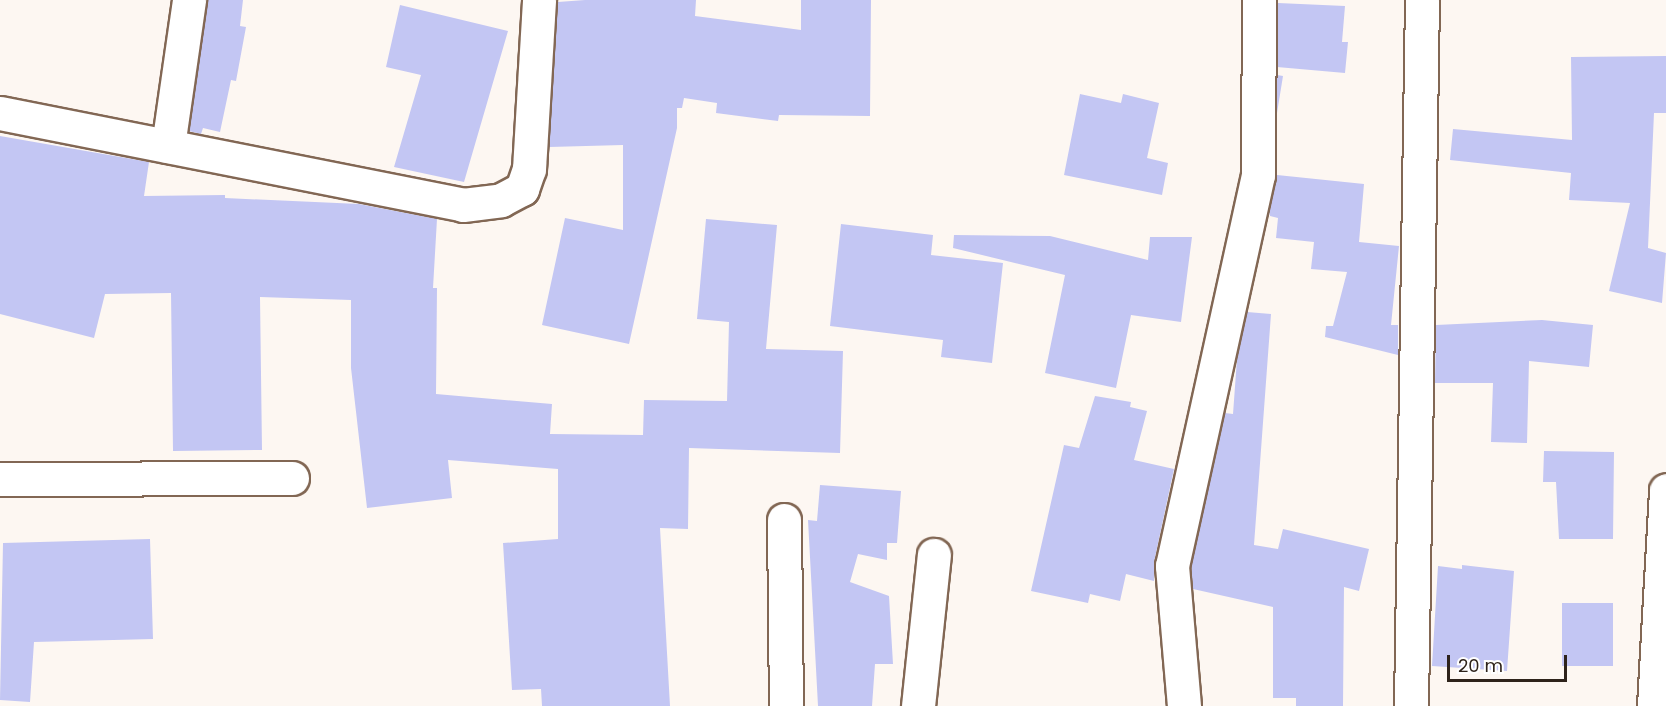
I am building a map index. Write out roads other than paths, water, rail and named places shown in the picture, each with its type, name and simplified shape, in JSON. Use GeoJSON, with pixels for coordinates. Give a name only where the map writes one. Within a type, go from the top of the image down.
{"type":"FeatureCollection","features":[{"type":"Feature","properties":{"kind":"street"},"geometry":{"type":"LineString","coordinates":[[168,146],[189,0]]}},
{"type":"Feature","properties":{"kind":"street"},"geometry":{"type":"LineString","coordinates":[[0,113],[463,206],[501,200],[522,189],[529,169],[539,0]]}},
{"type":"Feature","properties":{"kind":"street"},"geometry":{"type":"LineString","coordinates":[[1184,706],[1172,566],[1258,175],[1258,0]]}},
{"type":"Feature","properties":{"kind":"street"},"geometry":{"type":"LineString","coordinates":[[1411,706],[1422,0]]}},
{"type":"Feature","properties":{"kind":"street"},"geometry":{"type":"LineString","coordinates":[[0,479],[292,478]]}},
{"type":"Feature","properties":{"kind":"street"},"geometry":{"type":"LineString","coordinates":[[1654,706],[1666,490]]}},
{"type":"Feature","properties":{"kind":"street"},"geometry":{"type":"LineString","coordinates":[[784,520],[786,706]]}},
{"type":"Feature","properties":{"kind":"street"},"geometry":{"type":"LineString","coordinates":[[918,706],[934,555]]}}]}
